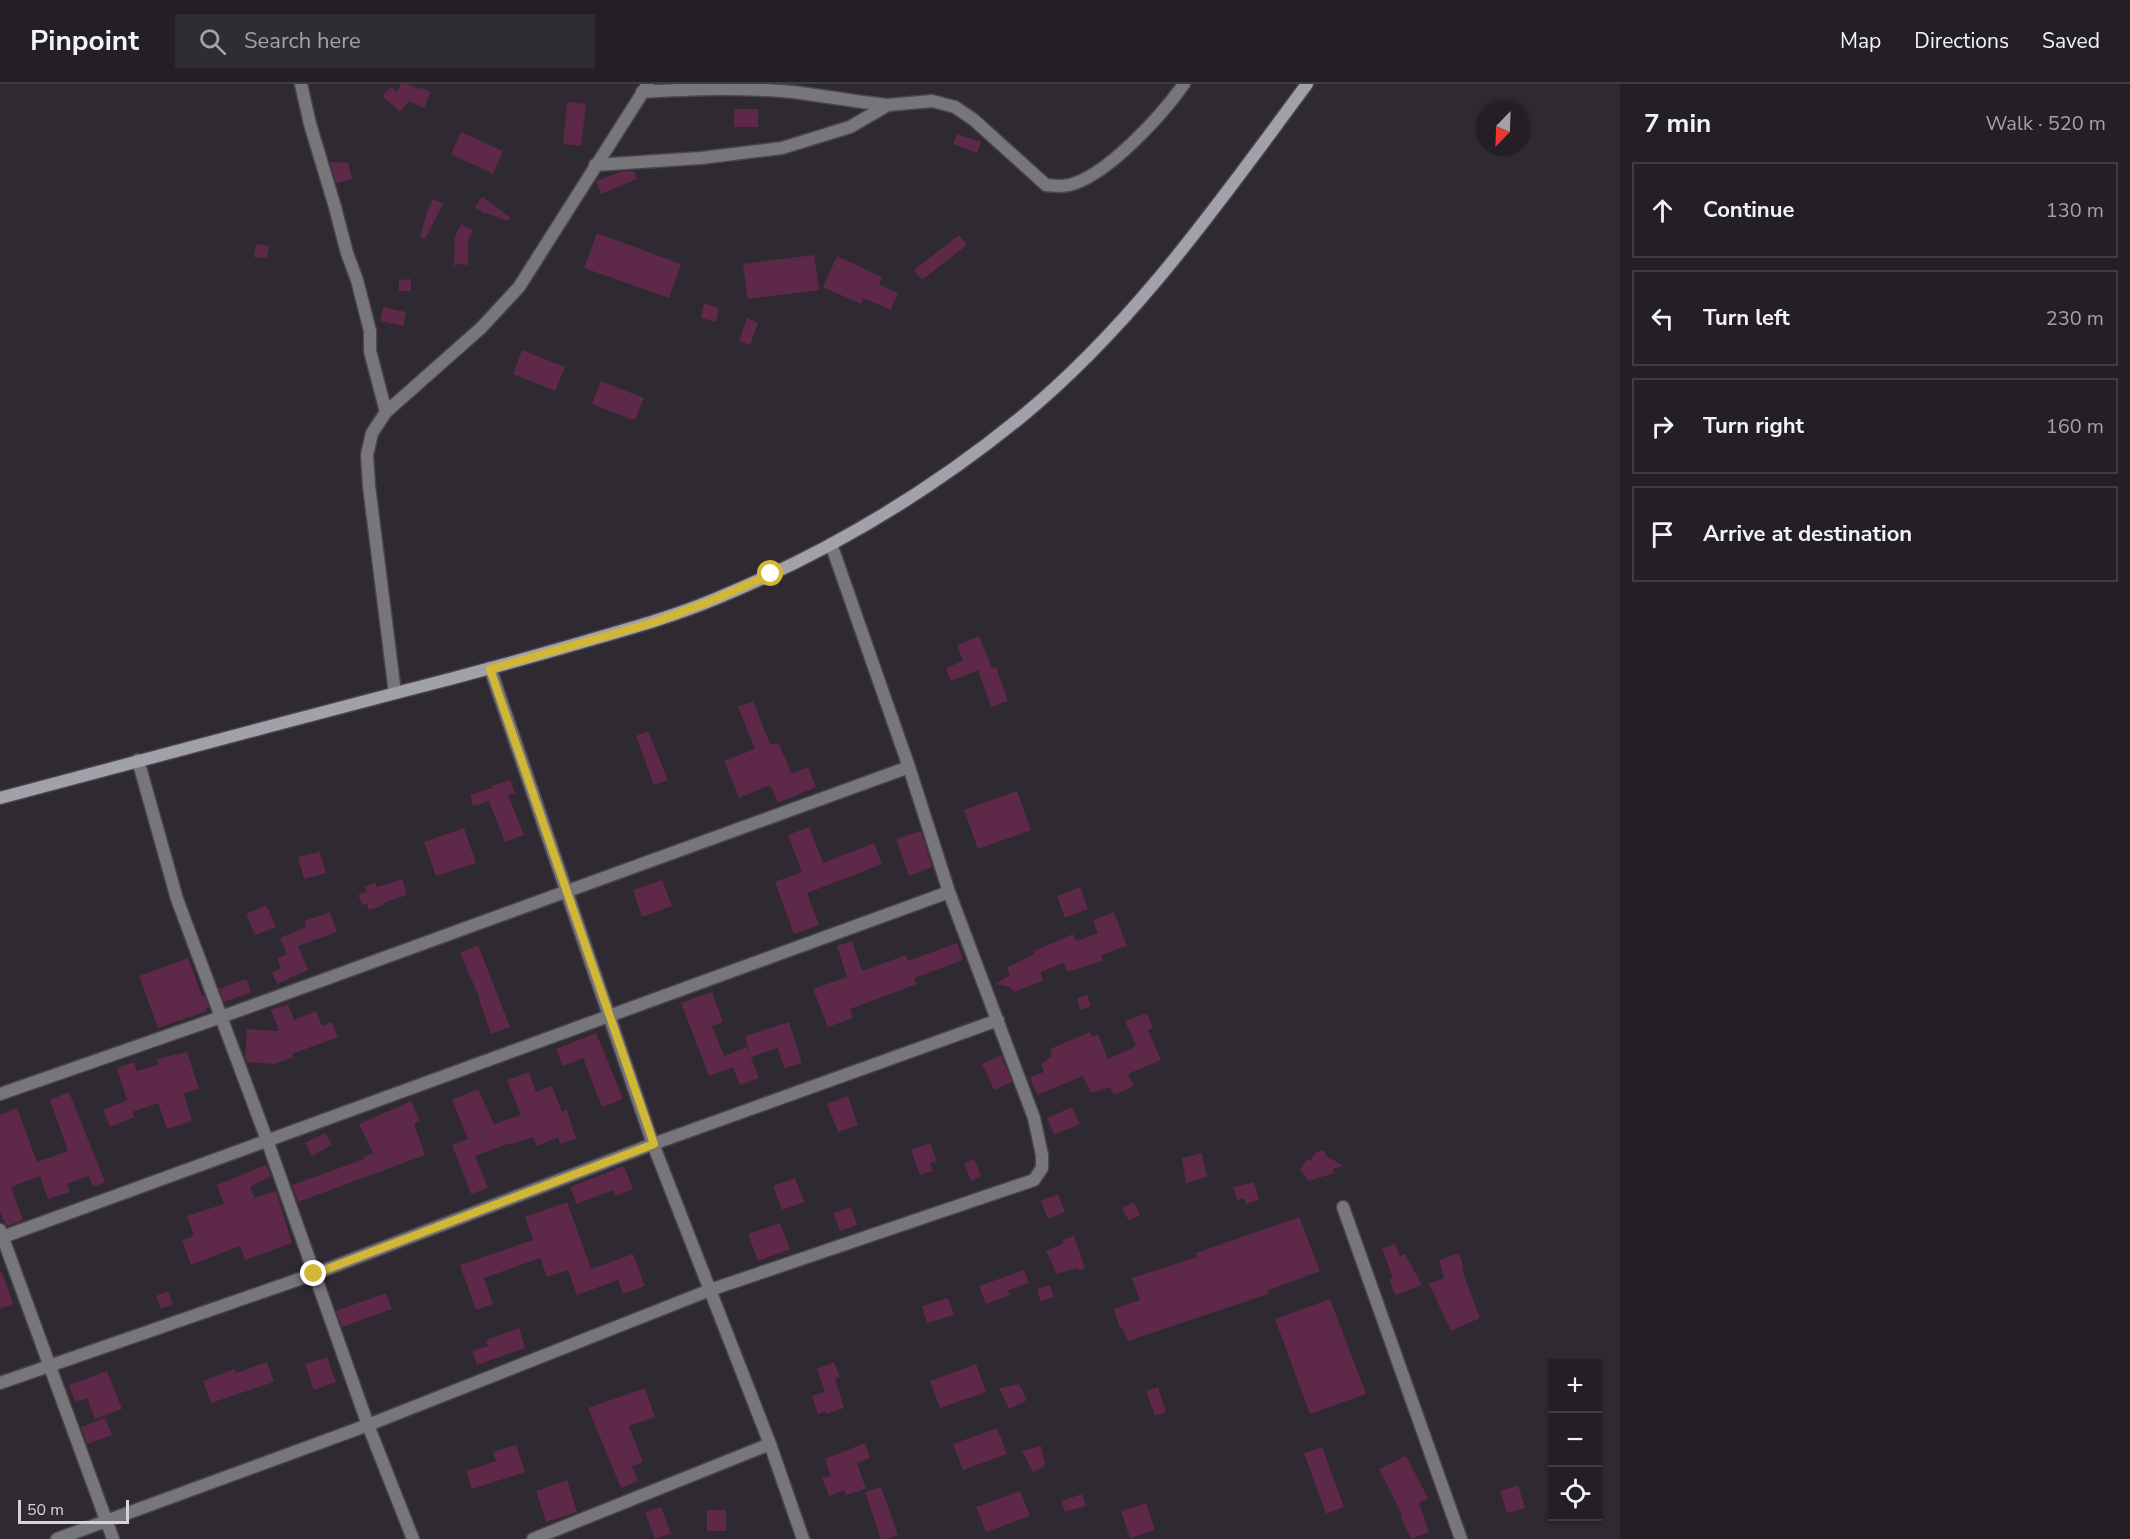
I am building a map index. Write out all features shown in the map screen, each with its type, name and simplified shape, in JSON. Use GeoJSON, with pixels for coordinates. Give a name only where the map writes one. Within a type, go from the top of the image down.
{"type":"FeatureCollection","features":[{"type":"Feature","properties":{"kind":"main road"},"geometry":{"type":"LineString","coordinates":[[0,798],[490,669],[655,622],[713,600],[771,574],[831,543],[903,503],[954,469],[1022,416],[1082,361],[1161,276],[1219,203],[1306,84]]}},
{"type":"Feature","properties":{"kind":"street"},"geometry":{"type":"LineString","coordinates":[[301,84],[310,124],[347,253],[363,300],[370,331],[370,351],[386,412]]}},
{"type":"Feature","properties":{"kind":"street"},"geometry":{"type":"LineString","coordinates":[[395,693],[367,455],[372,433],[386,412],[481,328],[519,287],[645,88],[713,87],[793,93],[888,105],[932,101],[955,107],[974,120],[1046,184],[1058,187],[1072,184],[1107,164],[1128,147],[1164,110],[1185,84]]}},
{"type":"Feature","properties":{"kind":"street"},"geometry":{"type":"LineString","coordinates":[[595,165],[701,158],[782,148],[849,127],[888,105]]}},
{"type":"Feature","properties":{"kind":"street"},"geometry":{"type":"LineString","coordinates":[[57,1539],[368,1425],[710,1290],[1034,1180],[1042,1168],[1042,1155],[1034,1118],[949,892],[909,767],[831,543]]}},
{"type":"Feature","properties":{"kind":"street"},"geometry":{"type":"LineString","coordinates":[[490,669],[654,1144],[770,1444],[803,1539]]}},
{"type":"Feature","properties":{"kind":"street"},"geometry":{"type":"LineString","coordinates":[[138,760],[177,899],[267,1140],[368,1425],[413,1539]]}},
{"type":"Feature","properties":{"kind":"street"},"geometry":{"type":"LineString","coordinates":[[0,1094],[221,1017],[909,767]]}},
{"type":"Feature","properties":{"kind":"street"},"geometry":{"type":"LineString","coordinates":[[113,1539],[1,1235],[949,892]]}},
{"type":"Feature","properties":{"kind":"street"},"geometry":{"type":"LineString","coordinates":[[0,1383],[314,1274],[654,1144],[998,1020]]}},
{"type":"Feature","properties":{"kind":"street"},"geometry":{"type":"LineString","coordinates":[[1343,1207],[1461,1539]]}},
{"type":"Feature","properties":{"kind":"street"},"geometry":{"type":"LineString","coordinates":[[532,1539],[770,1444]]}},
{"type":"Feature","properties":{"kind":"building"},"geometry":{"type":"Polygon","coordinates":[[[401,84],[408,84],[431,92],[424,108],[409,101],[400,112],[382,96],[391,87],[397,92],[401,84]]]}},
{"type":"Feature","properties":{"kind":"building"},"geometry":{"type":"Polygon","coordinates":[[[567,102],[586,104],[581,146],[563,144],[567,102]]]}},
{"type":"Feature","properties":{"kind":"building"},"geometry":{"type":"Polygon","coordinates":[[[734,109],[758,109],[758,127],[734,127],[734,109]]]}},
{"type":"Feature","properties":{"kind":"building"},"geometry":{"type":"Polygon","coordinates":[[[461,132],[503,151],[493,174],[451,154],[461,132]]]}},
{"type":"Feature","properties":{"kind":"building"},"geometry":{"type":"Polygon","coordinates":[[[957,134],[981,142],[977,153],[953,144],[957,134]]]}},
{"type":"Feature","properties":{"kind":"building"},"geometry":{"type":"Polygon","coordinates":[[[330,162],[348,163],[352,179],[336,183],[330,162]]]}},
{"type":"Feature","properties":{"kind":"building"},"geometry":{"type":"Polygon","coordinates":[[[634,171],[637,179],[601,194],[596,181],[620,172],[634,171]]]}},
{"type":"Feature","properties":{"kind":"building"},"geometry":{"type":"Polygon","coordinates":[[[482,197],[510,217],[508,221],[485,214],[475,207],[482,197]]]}},
{"type":"Feature","properties":{"kind":"building"},"geometry":{"type":"Polygon","coordinates":[[[433,199],[443,204],[425,239],[420,237],[433,199]]]}},
{"type":"Feature","properties":{"kind":"building"},"geometry":{"type":"Polygon","coordinates":[[[461,224],[473,230],[468,240],[468,265],[456,264],[454,268],[455,242],[453,241],[461,224]]]}},
{"type":"Feature","properties":{"kind":"building"},"geometry":{"type":"Polygon","coordinates":[[[597,233],[681,264],[669,298],[584,268],[597,233]]]}},
{"type":"Feature","properties":{"kind":"building"},"geometry":{"type":"Polygon","coordinates":[[[959,235],[967,245],[922,280],[914,270],[959,235]]]}},
{"type":"Feature","properties":{"kind":"building"},"geometry":{"type":"Polygon","coordinates":[[[256,244],[269,246],[267,258],[254,257],[256,244]]]}},
{"type":"Feature","properties":{"kind":"building"},"geometry":{"type":"Polygon","coordinates":[[[814,255],[819,290],[748,299],[743,264],[814,255]]]}},
{"type":"Feature","properties":{"kind":"building"},"geometry":{"type":"Polygon","coordinates":[[[837,256],[882,277],[879,284],[898,293],[891,310],[863,298],[861,304],[823,287],[837,256]]]}},
{"type":"Feature","properties":{"kind":"building"},"geometry":{"type":"Polygon","coordinates":[[[411,279],[411,291],[399,291],[399,280],[411,279]]]}},
{"type":"Feature","properties":{"kind":"building"},"geometry":{"type":"Polygon","coordinates":[[[704,303],[719,308],[716,322],[701,318],[704,303]]]}},
{"type":"Feature","properties":{"kind":"building"},"geometry":{"type":"Polygon","coordinates":[[[383,307],[406,312],[403,326],[380,321],[383,307]]]}},
{"type":"Feature","properties":{"kind":"building"},"geometry":{"type":"Polygon","coordinates":[[[747,318],[758,323],[750,345],[739,341],[747,318]]]}},
{"type":"Feature","properties":{"kind":"building"},"geometry":{"type":"Polygon","coordinates":[[[522,350],[565,367],[555,391],[513,374],[522,350]]]}},
{"type":"Feature","properties":{"kind":"building"},"geometry":{"type":"Polygon","coordinates":[[[601,381],[644,398],[635,419],[592,404],[601,381]]]}},
{"type":"Feature","properties":{"kind":"building"},"geometry":{"type":"Polygon","coordinates":[[[979,636],[992,668],[996,667],[1008,701],[991,707],[978,670],[951,681],[946,668],[963,661],[957,645],[979,636]]]}},
{"type":"Feature","properties":{"kind":"building"},"geometry":{"type":"Polygon","coordinates":[[[753,701],[770,744],[779,744],[792,774],[808,767],[816,787],[778,803],[770,785],[739,798],[724,761],[755,749],[738,707],[753,701]]]}},
{"type":"Feature","properties":{"kind":"building"},"geometry":{"type":"Polygon","coordinates":[[[648,731],[668,780],[654,785],[636,736],[648,731]]]}},
{"type":"Feature","properties":{"kind":"building"},"geometry":{"type":"Polygon","coordinates":[[[510,780],[515,793],[508,795],[524,835],[505,842],[489,801],[473,806],[470,795],[510,780]]]}},
{"type":"Feature","properties":{"kind":"building"},"geometry":{"type":"Polygon","coordinates":[[[1017,791],[1031,830],[978,849],[964,810],[1017,791]]]}},
{"type":"Feature","properties":{"kind":"building"},"geometry":{"type":"Polygon","coordinates":[[[809,827],[823,863],[874,843],[882,864],[807,893],[819,925],[794,934],[775,882],[802,872],[788,835],[809,827]]]}},
{"type":"Feature","properties":{"kind":"building"},"geometry":{"type":"Polygon","coordinates":[[[464,828],[476,863],[436,876],[424,842],[464,828]]]}},
{"type":"Feature","properties":{"kind":"building"},"geometry":{"type":"Polygon","coordinates":[[[921,831],[932,867],[909,876],[896,839],[921,831]]]}},
{"type":"Feature","properties":{"kind":"building"},"geometry":{"type":"Polygon","coordinates":[[[320,852],[326,873],[304,879],[298,857],[320,852]]]}},
{"type":"Feature","properties":{"kind":"building"},"geometry":{"type":"Polygon","coordinates":[[[402,879],[407,895],[369,910],[367,904],[363,905],[358,895],[367,892],[365,887],[375,883],[377,887],[402,879]]]}},
{"type":"Feature","properties":{"kind":"building"},"geometry":{"type":"Polygon","coordinates":[[[662,880],[672,906],[642,917],[633,890],[662,880]]]}},
{"type":"Feature","properties":{"kind":"building"},"geometry":{"type":"Polygon","coordinates":[[[1080,887],[1088,909],[1065,918],[1057,896],[1080,887]]]}},
{"type":"Feature","properties":{"kind":"building"},"geometry":{"type":"Polygon","coordinates":[[[266,905],[276,927],[255,935],[246,914],[266,905]]]}},
{"type":"Feature","properties":{"kind":"building"},"geometry":{"type":"Polygon","coordinates":[[[330,912],[337,932],[298,946],[308,970],[277,984],[272,972],[281,969],[277,958],[287,954],[280,938],[306,927],[304,921],[330,912]]]}},
{"type":"Feature","properties":{"kind":"building"},"geometry":{"type":"Polygon","coordinates":[[[1114,912],[1127,946],[1101,955],[1103,961],[1067,972],[1064,963],[1041,972],[1043,981],[1014,992],[1010,987],[996,984],[1010,975],[1007,967],[1035,954],[1034,951],[1073,934],[1076,941],[1098,933],[1093,920],[1114,912]]]}},
{"type":"Feature","properties":{"kind":"building"},"geometry":{"type":"Polygon","coordinates":[[[852,941],[862,971],[906,955],[908,961],[957,943],[963,960],[914,978],[917,984],[850,1009],[853,1018],[828,1027],[813,989],[847,977],[837,946],[852,941]]]}},
{"type":"Feature","properties":{"kind":"building"},"geometry":{"type":"Polygon","coordinates":[[[478,945],[510,1027],[491,1034],[480,999],[460,953],[478,945]]]}},
{"type":"Feature","properties":{"kind":"building"},"geometry":{"type":"Polygon","coordinates":[[[188,958],[202,996],[204,995],[209,1007],[206,1008],[207,1011],[158,1028],[139,976],[188,958]]]}},
{"type":"Feature","properties":{"kind":"building"},"geometry":{"type":"Polygon","coordinates":[[[246,979],[251,992],[224,1002],[219,989],[246,979]]]}},
{"type":"Feature","properties":{"kind":"building"},"geometry":{"type":"Polygon","coordinates":[[[712,992],[723,1022],[712,1026],[724,1056],[747,1047],[759,1078],[740,1085],[733,1067],[709,1076],[681,1003],[712,992]]]}},
{"type":"Feature","properties":{"kind":"building"},"geometry":{"type":"Polygon","coordinates":[[[1087,995],[1091,1006],[1080,1010],[1077,998],[1087,995]]]}},
{"type":"Feature","properties":{"kind":"building"},"geometry":{"type":"Polygon","coordinates":[[[288,1004],[294,1020],[316,1011],[322,1026],[332,1022],[338,1037],[292,1054],[294,1057],[275,1064],[247,1062],[245,1057],[247,1029],[279,1031],[271,1010],[288,1004]]]}},
{"type":"Feature","properties":{"kind":"building"},"geometry":{"type":"Polygon","coordinates":[[[1147,1013],[1153,1028],[1148,1030],[1161,1060],[1128,1074],[1134,1086],[1114,1095],[1110,1087],[1091,1093],[1083,1076],[1037,1095],[1030,1077],[1044,1072],[1041,1064],[1052,1056],[1050,1049],[1090,1032],[1092,1037],[1098,1034],[1108,1059],[1136,1046],[1125,1021],[1147,1013]]]}},
{"type":"Feature","properties":{"kind":"building"},"geometry":{"type":"Polygon","coordinates":[[[789,1022],[802,1063],[784,1068],[778,1048],[751,1057],[745,1036],[789,1022]]]}},
{"type":"Feature","properties":{"kind":"building"},"geometry":{"type":"Polygon","coordinates":[[[596,1033],[623,1099],[602,1107],[583,1058],[563,1066],[556,1049],[596,1033]]]}},
{"type":"Feature","properties":{"kind":"building"},"geometry":{"type":"Polygon","coordinates":[[[187,1052],[199,1089],[184,1093],[192,1121],[167,1129],[158,1103],[132,1112],[135,1117],[110,1127],[103,1110],[127,1100],[117,1068],[134,1062],[137,1071],[159,1064],[157,1059],[187,1052]]]}},
{"type":"Feature","properties":{"kind":"building"},"geometry":{"type":"Polygon","coordinates":[[[1001,1055],[1012,1082],[994,1090],[982,1064],[1001,1055]]]}},
{"type":"Feature","properties":{"kind":"building"},"geometry":{"type":"Polygon","coordinates":[[[529,1072],[536,1092],[552,1086],[562,1112],[567,1110],[576,1139],[560,1144],[558,1137],[537,1146],[533,1137],[475,1156],[488,1188],[471,1194],[452,1145],[468,1139],[452,1100],[478,1089],[494,1124],[521,1115],[507,1080],[529,1072]]]}},
{"type":"Feature","properties":{"kind":"building"},"geometry":{"type":"Polygon","coordinates":[[[69,1092],[105,1182],[93,1187],[89,1176],[67,1184],[70,1192],[48,1199],[40,1176],[11,1187],[23,1220],[7,1226],[0,1212],[0,1115],[17,1108],[37,1162],[68,1151],[50,1100],[69,1092]]]}},
{"type":"Feature","properties":{"kind":"building"},"geometry":{"type":"Polygon","coordinates":[[[848,1096],[858,1125],[838,1132],[827,1104],[848,1096]]]}},
{"type":"Feature","properties":{"kind":"building"},"geometry":{"type":"Polygon","coordinates":[[[411,1101],[420,1121],[414,1124],[425,1155],[298,1202],[292,1185],[364,1159],[363,1157],[373,1153],[359,1124],[411,1101]]]}},
{"type":"Feature","properties":{"kind":"building"},"geometry":{"type":"Polygon","coordinates":[[[1072,1107],[1080,1124],[1054,1135],[1047,1118],[1072,1107]]]}},
{"type":"Feature","properties":{"kind":"building"},"geometry":{"type":"Polygon","coordinates":[[[325,1133],[332,1145],[312,1156],[305,1143],[325,1133]]]}},
{"type":"Feature","properties":{"kind":"building"},"geometry":{"type":"Polygon","coordinates":[[[930,1143],[937,1161],[930,1163],[933,1171],[920,1175],[911,1150],[930,1143]]]}},
{"type":"Feature","properties":{"kind":"building"},"geometry":{"type":"Polygon","coordinates":[[[1323,1150],[1327,1156],[1343,1166],[1333,1169],[1335,1173],[1308,1181],[1300,1169],[1307,1159],[1310,1161],[1316,1152],[1323,1150]]]}},
{"type":"Feature","properties":{"kind":"building"},"geometry":{"type":"Polygon","coordinates":[[[1202,1153],[1207,1177],[1186,1183],[1182,1158],[1202,1153]]]}},
{"type":"Feature","properties":{"kind":"building"},"geometry":{"type":"Polygon","coordinates":[[[974,1159],[981,1176],[971,1181],[964,1164],[974,1159]]]}},
{"type":"Feature","properties":{"kind":"building"},"geometry":{"type":"Polygon","coordinates":[[[266,1165],[271,1176],[250,1187],[255,1198],[276,1191],[292,1243],[245,1260],[240,1246],[191,1265],[182,1240],[194,1236],[187,1216],[224,1204],[217,1185],[266,1165]]]}},
{"type":"Feature","properties":{"kind":"building"},"geometry":{"type":"Polygon","coordinates":[[[624,1166],[633,1189],[615,1196],[613,1190],[577,1204],[570,1187],[624,1166]]]}},
{"type":"Feature","properties":{"kind":"building"},"geometry":{"type":"Polygon","coordinates":[[[795,1178],[804,1202],[782,1210],[773,1186],[795,1178]]]}},
{"type":"Feature","properties":{"kind":"building"},"geometry":{"type":"Polygon","coordinates":[[[1254,1182],[1259,1200],[1246,1204],[1244,1198],[1237,1200],[1233,1187],[1254,1182]]]}},
{"type":"Feature","properties":{"kind":"building"},"geometry":{"type":"Polygon","coordinates":[[[1058,1194],[1065,1212],[1048,1219],[1041,1201],[1058,1194]]]}},
{"type":"Feature","properties":{"kind":"building"},"geometry":{"type":"Polygon","coordinates":[[[567,1202],[591,1269],[633,1254],[645,1286],[623,1294],[618,1280],[577,1295],[568,1270],[547,1277],[540,1258],[484,1278],[493,1304],[476,1310],[460,1265],[533,1240],[525,1217],[567,1202]]]}},
{"type":"Feature","properties":{"kind":"building"},"geometry":{"type":"Polygon","coordinates":[[[1134,1202],[1140,1215],[1129,1221],[1122,1208],[1134,1202]]]}},
{"type":"Feature","properties":{"kind":"building"},"geometry":{"type":"Polygon","coordinates":[[[851,1207],[857,1225],[840,1231],[833,1213],[851,1207]]]}},
{"type":"Feature","properties":{"kind":"building"},"geometry":{"type":"Polygon","coordinates":[[[1299,1217],[1320,1271],[1267,1291],[1268,1294],[1128,1341],[1120,1328],[1114,1309],[1140,1300],[1132,1278],[1197,1257],[1196,1253],[1299,1217]]]}},
{"type":"Feature","properties":{"kind":"building"},"geometry":{"type":"Polygon","coordinates":[[[780,1223],[790,1249],[758,1261],[748,1234],[780,1223]]]}},
{"type":"Feature","properties":{"kind":"building"},"geometry":{"type":"Polygon","coordinates":[[[1074,1236],[1085,1268],[1057,1274],[1046,1251],[1064,1243],[1062,1240],[1074,1236]]]}},
{"type":"Feature","properties":{"kind":"building"},"geometry":{"type":"Polygon","coordinates":[[[1395,1244],[1400,1256],[1405,1254],[1422,1285],[1395,1295],[1389,1279],[1393,1278],[1382,1248],[1395,1244]]]}},
{"type":"Feature","properties":{"kind":"building"},"geometry":{"type":"Polygon","coordinates":[[[1459,1253],[1464,1269],[1462,1269],[1480,1318],[1451,1331],[1429,1284],[1444,1278],[1439,1260],[1459,1253]]]}},
{"type":"Feature","properties":{"kind":"building"},"geometry":{"type":"Polygon","coordinates":[[[1024,1270],[1029,1283],[1008,1290],[1010,1295],[986,1304],[979,1286],[1024,1270]]]}},
{"type":"Feature","properties":{"kind":"building"},"geometry":{"type":"Polygon","coordinates":[[[0,1272],[2,1272],[13,1304],[0,1309],[0,1272]]]}},
{"type":"Feature","properties":{"kind":"building"},"geometry":{"type":"Polygon","coordinates":[[[1050,1285],[1054,1297],[1041,1301],[1037,1289],[1050,1285]]]}},
{"type":"Feature","properties":{"kind":"building"},"geometry":{"type":"Polygon","coordinates":[[[168,1291],[173,1304],[161,1309],[156,1296],[168,1291]]]}},
{"type":"Feature","properties":{"kind":"building"},"geometry":{"type":"Polygon","coordinates":[[[386,1293],[392,1309],[342,1327],[336,1311],[386,1293]]]}},
{"type":"Feature","properties":{"kind":"building"},"geometry":{"type":"Polygon","coordinates":[[[948,1298],[954,1315],[927,1323],[922,1306],[948,1298]]]}},
{"type":"Feature","properties":{"kind":"building"},"geometry":{"type":"Polygon","coordinates":[[[1330,1299],[1366,1394],[1310,1414],[1275,1319],[1330,1299]]]}},
{"type":"Feature","properties":{"kind":"building"},"geometry":{"type":"Polygon","coordinates":[[[519,1328],[525,1348],[477,1365],[472,1351],[488,1346],[486,1340],[519,1328]]]}},
{"type":"Feature","properties":{"kind":"building"},"geometry":{"type":"Polygon","coordinates":[[[327,1357],[336,1382],[314,1390],[305,1364],[327,1357]]]}},
{"type":"Feature","properties":{"kind":"building"},"geometry":{"type":"Polygon","coordinates":[[[267,1362],[274,1382],[211,1403],[203,1381],[234,1369],[236,1373],[267,1362]]]}},
{"type":"Feature","properties":{"kind":"building"},"geometry":{"type":"Polygon","coordinates":[[[834,1362],[840,1377],[835,1379],[844,1408],[818,1414],[812,1396],[825,1392],[817,1369],[834,1362]]]}},
{"type":"Feature","properties":{"kind":"building"},"geometry":{"type":"Polygon","coordinates":[[[976,1364],[986,1392],[940,1408],[930,1381],[976,1364]]]}},
{"type":"Feature","properties":{"kind":"building"},"geometry":{"type":"Polygon","coordinates":[[[107,1371],[122,1409],[95,1419],[87,1398],[75,1402],[69,1385],[107,1371]]]}},
{"type":"Feature","properties":{"kind":"building"},"geometry":{"type":"Polygon","coordinates":[[[1019,1384],[1027,1400],[1009,1409],[999,1388],[1019,1384]]]}},
{"type":"Feature","properties":{"kind":"building"},"geometry":{"type":"Polygon","coordinates":[[[1158,1387],[1166,1412],[1155,1416],[1146,1391],[1158,1387]]]}},
{"type":"Feature","properties":{"kind":"building"},"geometry":{"type":"Polygon","coordinates":[[[645,1388],[655,1417],[629,1426],[643,1462],[632,1466],[638,1481],[621,1488],[588,1408],[645,1388]]]}},
{"type":"Feature","properties":{"kind":"building"},"geometry":{"type":"Polygon","coordinates":[[[105,1418],[112,1435],[87,1444],[81,1427],[105,1418]]]}},
{"type":"Feature","properties":{"kind":"building"},"geometry":{"type":"Polygon","coordinates":[[[997,1428],[1007,1454],[963,1470],[953,1444],[997,1428]]]}},
{"type":"Feature","properties":{"kind":"building"},"geometry":{"type":"Polygon","coordinates":[[[865,1443],[870,1458],[857,1463],[866,1489],[846,1495],[844,1490],[829,1496],[822,1478],[830,1476],[825,1459],[865,1443]]]}},
{"type":"Feature","properties":{"kind":"building"},"geometry":{"type":"Polygon","coordinates":[[[516,1445],[525,1472],[472,1489],[466,1471],[496,1461],[493,1452],[516,1445]]]}},
{"type":"Feature","properties":{"kind":"building"},"geometry":{"type":"Polygon","coordinates":[[[1041,1446],[1045,1466],[1033,1472],[1022,1451],[1041,1446]]]}},
{"type":"Feature","properties":{"kind":"building"},"geometry":{"type":"Polygon","coordinates":[[[1322,1447],[1344,1507],[1326,1514],[1304,1453],[1322,1447]]]}},
{"type":"Feature","properties":{"kind":"building"},"geometry":{"type":"Polygon","coordinates":[[[1406,1456],[1428,1498],[1419,1503],[1429,1532],[1411,1539],[1379,1469],[1406,1456]]]}},
{"type":"Feature","properties":{"kind":"building"},"geometry":{"type":"Polygon","coordinates":[[[567,1480],[577,1512],[546,1522],[536,1491],[567,1480]]]}},
{"type":"Feature","properties":{"kind":"building"},"geometry":{"type":"Polygon","coordinates":[[[1518,1485],[1525,1508],[1507,1513],[1500,1491],[1518,1485]]]}},
{"type":"Feature","properties":{"kind":"building"},"geometry":{"type":"Polygon","coordinates":[[[881,1487],[898,1535],[887,1539],[881,1539],[865,1492],[881,1487]]]}},
{"type":"Feature","properties":{"kind":"building"},"geometry":{"type":"Polygon","coordinates":[[[1020,1491],[1030,1516],[986,1532],[976,1507],[1020,1491]]]}},
{"type":"Feature","properties":{"kind":"building"},"geometry":{"type":"Polygon","coordinates":[[[1082,1494],[1086,1506],[1065,1512],[1061,1501],[1082,1494]]]}},
{"type":"Feature","properties":{"kind":"building"},"geometry":{"type":"Polygon","coordinates":[[[1146,1503],[1155,1530],[1130,1538],[1121,1511],[1146,1503]]]}},
{"type":"Feature","properties":{"kind":"building"},"geometry":{"type":"Polygon","coordinates":[[[661,1507],[671,1533],[655,1539],[645,1512],[661,1507]]]}},
{"type":"Feature","properties":{"kind":"building"},"geometry":{"type":"Polygon","coordinates":[[[707,1510],[726,1510],[726,1531],[707,1531],[707,1510]]]}},
{"type":"Feature","properties":{"kind":"route"},"geometry":{"type":"LineString","coordinates":[[314,1274],[654,1144],[490,669],[655,622],[713,600],[771,574]]}}]}
